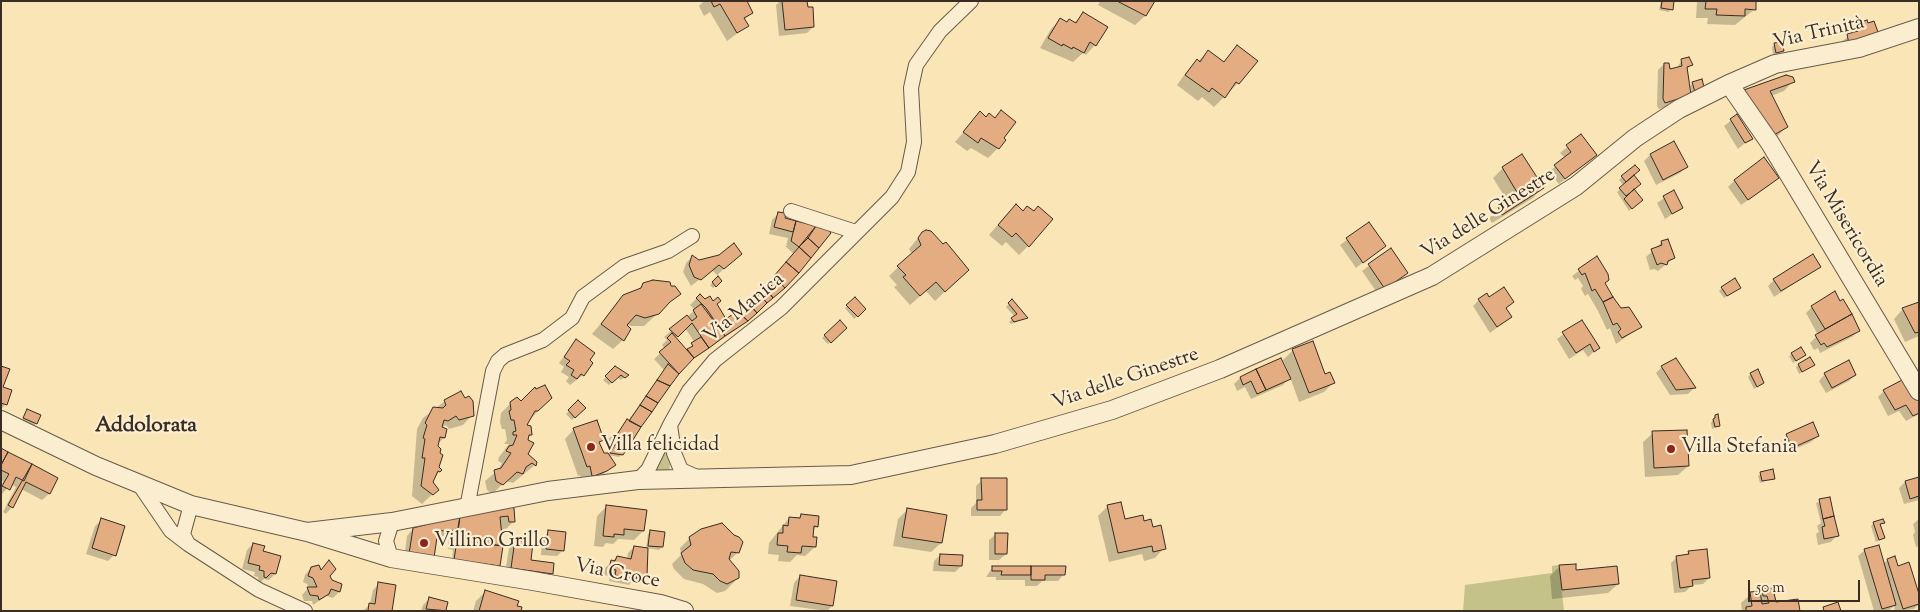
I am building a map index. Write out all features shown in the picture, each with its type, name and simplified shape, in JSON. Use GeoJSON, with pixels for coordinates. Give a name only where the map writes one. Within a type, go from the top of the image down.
{"type":"FeatureCollection","features":[{"type":"Feature","properties":{"kind":"street","name":"Via Manica"},"geometry":{"type":"LineString","coordinates":[[638,480],[648,470],[689,391],[715,360],[781,308],[892,197],[908,172],[914,142],[911,88],[916,65],[940,31],[971,1]]}},
{"type":"Feature","properties":{"kind":"street","name":"Via Trinità"},"geometry":{"type":"LineString","coordinates":[[1729,84],[1775,64],[1859,48],[1919,28]]}},
{"type":"Feature","properties":{"kind":"street","name":"Via Misericordia"},"geometry":{"type":"LineString","coordinates":[[1729,84],[1770,143],[1919,391]]}},
{"type":"Feature","properties":{"kind":"street","name":"Via delle Ginestre"},"geometry":{"type":"LineString","coordinates":[[307,532],[392,522],[548,491],[622,484],[638,480],[702,480],[851,475],[995,444],[1112,410],[1211,373],[1432,276],[1576,186],[1635,138],[1672,114],[1729,84]]}},
{"type":"Feature","properties":{"kind":"street"},"geometry":{"type":"LineString","coordinates":[[791,211],[856,232]]}},
{"type":"Feature","properties":{"kind":"street"},"geometry":{"type":"LineString","coordinates":[[466,508],[493,371],[498,361],[504,355],[543,340],[565,324],[572,318],[583,297],[625,266],[668,251],[692,236]]}},
{"type":"Feature","properties":{"kind":"street","name":"Via Croce"},"geometry":{"type":"LineString","coordinates":[[1,420],[96,466],[191,505],[307,532],[391,558],[533,580],[661,604],[684,611]]}},
{"type":"Feature","properties":{"kind":"street"},"geometry":{"type":"LineString","coordinates":[[670,425],[674,453],[681,470],[702,480]]}},
{"type":"Feature","properties":{"kind":"street"},"geometry":{"type":"LineString","coordinates":[[138,484],[171,531],[188,544],[259,590],[305,611]]}},
{"type":"Feature","properties":{"kind":"street"},"geometry":{"type":"LineString","coordinates":[[188,544],[183,534],[191,505]]}},
{"type":"Feature","properties":{"kind":"street"},"geometry":{"type":"LineString","coordinates":[[391,558],[386,541],[392,522]]}},
{"type":"Feature","properties":{"kind":"shaded area"},"geometry":{"type":"Polygon","coordinates":[[[667,447],[670,465],[669,474],[656,474],[656,465],[667,447]]]}},
{"type":"Feature","properties":{"kind":"shaded area"},"geometry":{"type":"Polygon","coordinates":[[[1559,565],[1564,611],[1463,611],[1465,585],[1552,573],[1552,566],[1559,565]]]}},
{"type":"Feature","properties":{"kind":"building"},"geometry":{"type":"Polygon","coordinates":[[[711,1],[747,1],[753,13],[744,18],[749,26],[737,33],[720,4],[714,7],[711,1]]]}},
{"type":"Feature","properties":{"kind":"building"},"geometry":{"type":"Polygon","coordinates":[[[782,1],[807,1],[808,7],[813,7],[814,27],[785,30],[782,1]]]}},
{"type":"Feature","properties":{"kind":"building"},"geometry":{"type":"Polygon","coordinates":[[[1117,1],[1155,1],[1146,16],[1117,1]]]}},
{"type":"Feature","properties":{"kind":"building"},"geometry":{"type":"Polygon","coordinates":[[[1662,1],[1674,1],[1673,10],[1661,8],[1662,1]]]}},
{"type":"Feature","properties":{"kind":"building"},"geometry":{"type":"Polygon","coordinates":[[[1706,1],[1756,1],[1756,10],[1745,9],[1745,16],[1716,15],[1717,9],[1705,9],[1706,1]]]}},
{"type":"Feature","properties":{"kind":"building"},"geometry":{"type":"Polygon","coordinates":[[[1083,12],[1108,27],[1096,46],[1090,42],[1084,53],[1073,47],[1072,49],[1063,44],[1062,46],[1048,38],[1060,18],[1067,22],[1069,19],[1076,23],[1083,12]]]}},
{"type":"Feature","properties":{"kind":"building"},"geometry":{"type":"Polygon","coordinates":[[[1867,20],[1868,23],[1874,21],[1879,35],[1849,44],[1847,34],[1858,31],[1856,24],[1867,20]]]}},
{"type":"Feature","properties":{"kind":"building"},"geometry":{"type":"Polygon","coordinates":[[[1782,42],[1784,51],[1776,53],[1774,43],[1782,42]]]}},
{"type":"Feature","properties":{"kind":"building"},"geometry":{"type":"Polygon","coordinates":[[[1237,45],[1258,61],[1239,84],[1236,82],[1225,98],[1212,88],[1209,92],[1185,75],[1197,59],[1200,62],[1208,50],[1224,62],[1237,45]]]}},
{"type":"Feature","properties":{"kind":"building"},"geometry":{"type":"Polygon","coordinates":[[[1689,57],[1693,65],[1687,67],[1691,95],[1665,103],[1663,99],[1664,63],[1669,63],[1670,69],[1682,66],[1681,59],[1689,57]]]}},
{"type":"Feature","properties":{"kind":"building"},"geometry":{"type":"Polygon","coordinates":[[[1786,75],[1793,77],[1795,82],[1770,91],[1788,127],[1772,136],[1741,91],[1786,75]]]}},
{"type":"Feature","properties":{"kind":"building"},"geometry":{"type":"Polygon","coordinates":[[[1702,79],[1704,87],[1695,92],[1692,82],[1702,79]]]}},
{"type":"Feature","properties":{"kind":"building"},"geometry":{"type":"Polygon","coordinates":[[[1001,110],[1016,122],[1004,138],[1006,140],[999,149],[981,138],[978,143],[963,132],[980,111],[986,117],[989,113],[995,118],[1001,110]]]}},
{"type":"Feature","properties":{"kind":"building"},"geometry":{"type":"Polygon","coordinates":[[[1737,114],[1753,139],[1745,143],[1730,119],[1737,114]]]}},
{"type":"Feature","properties":{"kind":"building"},"geometry":{"type":"Polygon","coordinates":[[[1581,134],[1597,155],[1565,179],[1554,165],[1571,152],[1566,145],[1581,134]]]}},
{"type":"Feature","properties":{"kind":"building"},"geometry":{"type":"Polygon","coordinates":[[[1674,141],[1688,167],[1663,180],[1650,154],[1674,141]]]}},
{"type":"Feature","properties":{"kind":"building"},"geometry":{"type":"Polygon","coordinates":[[[1522,154],[1544,188],[1502,215],[1498,207],[1518,194],[1502,167],[1522,154]]]}},
{"type":"Feature","properties":{"kind":"building"},"geometry":{"type":"Polygon","coordinates":[[[1764,157],[1779,178],[1748,200],[1734,180],[1764,157]]]}},
{"type":"Feature","properties":{"kind":"building"},"geometry":{"type":"Polygon","coordinates":[[[1635,165],[1640,170],[1626,182],[1621,176],[1635,165]]]}},
{"type":"Feature","properties":{"kind":"building"},"geometry":{"type":"Polygon","coordinates":[[[1634,175],[1641,184],[1626,196],[1619,188],[1634,175]]]}},
{"type":"Feature","properties":{"kind":"building"},"geometry":{"type":"Polygon","coordinates":[[[1634,189],[1643,200],[1632,209],[1624,199],[1634,189]]]}},
{"type":"Feature","properties":{"kind":"building"},"geometry":{"type":"Polygon","coordinates":[[[1674,190],[1683,208],[1672,214],[1663,196],[1674,190]]]}},
{"type":"Feature","properties":{"kind":"building"},"geometry":{"type":"Polygon","coordinates":[[[1016,204],[1023,211],[1027,206],[1034,211],[1038,206],[1053,219],[1029,247],[1016,233],[1012,237],[998,225],[1016,204]]]}},
{"type":"Feature","properties":{"kind":"building"},"geometry":{"type":"Polygon","coordinates":[[[778,212],[786,213],[785,218],[796,221],[793,232],[774,227],[778,212]]]}},
{"type":"Feature","properties":{"kind":"building"},"geometry":{"type":"Polygon","coordinates":[[[796,221],[816,226],[799,247],[791,241],[796,221]]]}},
{"type":"Feature","properties":{"kind":"building"},"geometry":{"type":"Polygon","coordinates":[[[1369,222],[1386,246],[1363,263],[1346,238],[1369,222]]]}},
{"type":"Feature","properties":{"kind":"building"},"geometry":{"type":"Polygon","coordinates":[[[824,224],[831,233],[819,248],[808,238],[816,226],[824,224]]]}},
{"type":"Feature","properties":{"kind":"building"},"geometry":{"type":"Polygon","coordinates":[[[926,230],[931,231],[943,244],[946,242],[969,270],[945,292],[936,282],[920,296],[903,277],[906,275],[897,266],[921,245],[918,238],[926,230]]]}},
{"type":"Feature","properties":{"kind":"building"},"geometry":{"type":"Polygon","coordinates":[[[808,238],[819,248],[811,258],[799,247],[808,238]]]}},
{"type":"Feature","properties":{"kind":"building"},"geometry":{"type":"Polygon","coordinates":[[[1668,239],[1675,258],[1668,261],[1667,265],[1661,263],[1657,265],[1651,249],[1662,245],[1661,241],[1668,239]]]}},
{"type":"Feature","properties":{"kind":"building"},"geometry":{"type":"Polygon","coordinates":[[[734,243],[742,254],[724,269],[719,265],[701,280],[694,277],[689,265],[692,255],[699,260],[719,255],[734,243]]]}},
{"type":"Feature","properties":{"kind":"building"},"geometry":{"type":"Polygon","coordinates":[[[799,247],[811,258],[799,273],[786,262],[799,247]]]}},
{"type":"Feature","properties":{"kind":"building"},"geometry":{"type":"Polygon","coordinates":[[[1391,248],[1408,273],[1385,289],[1368,264],[1391,248]]]}},
{"type":"Feature","properties":{"kind":"building"},"geometry":{"type":"Polygon","coordinates":[[[1813,254],[1821,267],[1781,291],[1773,279],[1813,254]]]}},
{"type":"Feature","properties":{"kind":"building"},"geometry":{"type":"Polygon","coordinates":[[[1597,256],[1608,274],[1609,280],[1605,283],[1613,297],[1603,302],[1595,289],[1592,291],[1585,273],[1582,275],[1578,269],[1597,256]]]}},
{"type":"Feature","properties":{"kind":"building"},"geometry":{"type":"Polygon","coordinates":[[[786,262],[799,273],[785,288],[774,276],[786,262]]]}},
{"type":"Feature","properties":{"kind":"building"},"geometry":{"type":"Polygon","coordinates":[[[718,276],[722,281],[716,287],[712,282],[718,276]]]}},
{"type":"Feature","properties":{"kind":"building"},"geometry":{"type":"Polygon","coordinates":[[[1735,278],[1741,288],[1727,296],[1721,287],[1735,278]]]}},
{"type":"Feature","properties":{"kind":"building"},"geometry":{"type":"Polygon","coordinates":[[[653,280],[670,282],[671,286],[675,286],[681,294],[659,314],[645,318],[636,315],[627,325],[631,329],[624,341],[601,324],[623,295],[641,288],[643,283],[653,280]]]}},
{"type":"Feature","properties":{"kind":"building"},"geometry":{"type":"Polygon","coordinates":[[[777,280],[785,288],[773,298],[767,290],[777,280]]]}},
{"type":"Feature","properties":{"kind":"building"},"geometry":{"type":"Polygon","coordinates":[[[1504,287],[1514,302],[1506,308],[1512,317],[1497,327],[1478,299],[1487,293],[1489,297],[1504,287]]]}},
{"type":"Feature","properties":{"kind":"building"},"geometry":{"type":"Polygon","coordinates":[[[767,290],[773,298],[767,303],[761,296],[767,290]]]}},
{"type":"Feature","properties":{"kind":"building"},"geometry":{"type":"Polygon","coordinates":[[[1835,291],[1840,301],[1843,299],[1852,314],[1825,329],[1811,306],[1835,291]]]}},
{"type":"Feature","properties":{"kind":"building"},"geometry":{"type":"Polygon","coordinates":[[[700,294],[705,299],[710,296],[713,301],[718,297],[721,301],[717,304],[726,319],[737,311],[748,321],[725,336],[706,308],[696,298],[700,294]]]}},
{"type":"Feature","properties":{"kind":"building"},"geometry":{"type":"Polygon","coordinates":[[[759,295],[767,303],[757,313],[748,303],[759,295]]]}},
{"type":"Feature","properties":{"kind":"building"},"geometry":{"type":"Polygon","coordinates":[[[855,297],[866,309],[858,317],[846,305],[855,297]]]}},
{"type":"Feature","properties":{"kind":"building"},"geometry":{"type":"Polygon","coordinates":[[[1613,297],[1621,308],[1629,307],[1642,327],[1622,338],[1618,332],[1621,329],[1617,323],[1613,325],[1603,302],[1613,297]]]}},
{"type":"Feature","properties":{"kind":"building"},"geometry":{"type":"Polygon","coordinates":[[[1012,299],[1028,318],[1014,322],[1011,318],[1017,314],[1008,303],[1012,299]]]}},
{"type":"Feature","properties":{"kind":"building"},"geometry":{"type":"Polygon","coordinates":[[[1919,302],[1919,332],[1915,333],[1902,308],[1919,302]]]}},
{"type":"Feature","properties":{"kind":"building"},"geometry":{"type":"Polygon","coordinates":[[[748,303],[757,313],[748,321],[737,311],[748,303]]]}},
{"type":"Feature","properties":{"kind":"building"},"geometry":{"type":"Polygon","coordinates":[[[701,304],[725,336],[709,348],[692,323],[678,337],[669,329],[687,315],[692,321],[697,317],[693,310],[701,304]]]}},
{"type":"Feature","properties":{"kind":"building"},"geometry":{"type":"Polygon","coordinates":[[[1852,314],[1860,331],[1827,347],[1824,343],[1821,345],[1815,335],[1852,314]]]}},
{"type":"Feature","properties":{"kind":"building"},"geometry":{"type":"Polygon","coordinates":[[[840,320],[847,328],[831,343],[824,335],[840,320]]]}},
{"type":"Feature","properties":{"kind":"building"},"geometry":{"type":"Polygon","coordinates":[[[1582,320],[1600,348],[1594,352],[1590,344],[1576,353],[1562,332],[1582,320]]]}},
{"type":"Feature","properties":{"kind":"building"},"geometry":{"type":"Polygon","coordinates":[[[672,333],[694,358],[679,374],[659,352],[671,342],[667,338],[672,333]]]}},
{"type":"Feature","properties":{"kind":"building"},"geometry":{"type":"Polygon","coordinates":[[[701,337],[709,348],[694,358],[687,349],[693,346],[691,343],[701,337]]]}},
{"type":"Feature","properties":{"kind":"building"},"geometry":{"type":"Polygon","coordinates":[[[576,339],[595,353],[590,360],[593,363],[584,376],[581,374],[577,379],[571,375],[574,370],[566,365],[570,361],[564,357],[576,339]]]}},
{"type":"Feature","properties":{"kind":"building"},"geometry":{"type":"Polygon","coordinates":[[[1313,341],[1325,374],[1330,372],[1335,383],[1309,393],[1292,349],[1313,341]]]}},
{"type":"Feature","properties":{"kind":"building"},"geometry":{"type":"Polygon","coordinates":[[[1801,347],[1806,355],[1796,361],[1791,353],[1801,347]]]}},
{"type":"Feature","properties":{"kind":"building"},"geometry":{"type":"Polygon","coordinates":[[[1810,357],[1815,365],[1802,372],[1798,364],[1810,357]]]}},
{"type":"Feature","properties":{"kind":"building"},"geometry":{"type":"Polygon","coordinates":[[[1281,358],[1291,379],[1266,390],[1256,369],[1281,358]]]}},
{"type":"Feature","properties":{"kind":"building"},"geometry":{"type":"Polygon","coordinates":[[[1676,358],[1696,388],[1676,390],[1661,366],[1676,358]]]}},
{"type":"Feature","properties":{"kind":"building"},"geometry":{"type":"Polygon","coordinates":[[[1849,360],[1856,375],[1832,388],[1824,373],[1849,360]]]}},
{"type":"Feature","properties":{"kind":"building"},"geometry":{"type":"Polygon","coordinates":[[[668,364],[679,374],[670,386],[657,380],[668,364]]]}},
{"type":"Feature","properties":{"kind":"building"},"geometry":{"type":"Polygon","coordinates":[[[1,366],[10,369],[3,387],[12,390],[7,405],[1,403],[1,366]]]}},
{"type":"Feature","properties":{"kind":"building"},"geometry":{"type":"Polygon","coordinates":[[[615,366],[629,375],[625,378],[621,375],[612,383],[605,376],[615,366]]]}},
{"type":"Feature","properties":{"kind":"building"},"geometry":{"type":"Polygon","coordinates":[[[1256,369],[1266,390],[1257,394],[1251,381],[1243,385],[1240,377],[1256,369]]]}},
{"type":"Feature","properties":{"kind":"building"},"geometry":{"type":"Polygon","coordinates":[[[1758,369],[1764,383],[1757,387],[1750,373],[1758,369]]]}},
{"type":"Feature","properties":{"kind":"building"},"geometry":{"type":"Polygon","coordinates":[[[1904,379],[1919,402],[1919,413],[1913,416],[1906,405],[1895,410],[1883,390],[1904,379]]]}},
{"type":"Feature","properties":{"kind":"building"},"geometry":{"type":"Polygon","coordinates":[[[657,380],[670,386],[658,403],[646,396],[657,380]]]}},
{"type":"Feature","properties":{"kind":"building"},"geometry":{"type":"Polygon","coordinates":[[[545,385],[552,398],[538,411],[535,411],[527,425],[531,426],[532,435],[529,435],[528,440],[534,443],[528,454],[537,462],[536,466],[532,463],[526,467],[523,474],[517,472],[503,485],[496,481],[494,470],[501,468],[511,453],[506,451],[509,446],[513,445],[517,435],[513,435],[513,432],[516,431],[514,420],[511,420],[509,411],[511,410],[510,402],[517,397],[521,401],[535,387],[536,389],[545,385]]]}},
{"type":"Feature","properties":{"kind":"building"},"geometry":{"type":"Polygon","coordinates":[[[461,391],[465,398],[469,396],[473,401],[474,416],[459,420],[456,416],[448,421],[444,420],[442,427],[447,429],[445,438],[440,437],[438,446],[441,449],[440,453],[443,455],[439,467],[442,470],[438,471],[433,482],[439,490],[433,495],[421,486],[425,458],[422,458],[425,439],[423,438],[427,425],[425,423],[433,407],[443,408],[446,405],[444,400],[461,391]]]}},
{"type":"Feature","properties":{"kind":"building"},"geometry":{"type":"Polygon","coordinates":[[[646,396],[658,403],[652,412],[640,405],[646,396]]]}},
{"type":"Feature","properties":{"kind":"building"},"geometry":{"type":"Polygon","coordinates":[[[578,400],[586,408],[575,418],[568,410],[578,400]]]}},
{"type":"Feature","properties":{"kind":"building"},"geometry":{"type":"Polygon","coordinates":[[[640,405],[652,412],[641,427],[629,421],[640,405]]]}},
{"type":"Feature","properties":{"kind":"building"},"geometry":{"type":"Polygon","coordinates":[[[27,409],[41,415],[37,424],[23,418],[27,409]]]}},
{"type":"Feature","properties":{"kind":"building"},"geometry":{"type":"Polygon","coordinates":[[[1718,414],[1720,426],[1715,427],[1713,419],[1718,414]]]}},
{"type":"Feature","properties":{"kind":"building"},"geometry":{"type":"Polygon","coordinates":[[[627,419],[641,427],[631,443],[616,436],[627,419]]]}},
{"type":"Feature","properties":{"kind":"building","name":"Villa felicidad"},"geometry":{"type":"Polygon","coordinates":[[[597,420],[604,440],[599,442],[604,453],[608,453],[616,465],[607,471],[592,476],[590,466],[587,467],[573,428],[597,420]]]}},
{"type":"Feature","properties":{"kind":"building"},"geometry":{"type":"Polygon","coordinates":[[[1813,422],[1819,436],[1792,448],[1786,434],[1813,422]]]}},
{"type":"Feature","properties":{"kind":"building","name":"Villa Stefania"},"geometry":{"type":"Polygon","coordinates":[[[1687,430],[1689,466],[1654,468],[1652,431],[1687,430]]]}},
{"type":"Feature","properties":{"kind":"building"},"geometry":{"type":"Polygon","coordinates":[[[619,438],[631,443],[623,455],[610,453],[619,438]]]}},
{"type":"Feature","properties":{"kind":"building"},"geometry":{"type":"Polygon","coordinates":[[[1,448],[8,452],[1,465],[1,448]]]}},
{"type":"Feature","properties":{"kind":"building"},"geometry":{"type":"Polygon","coordinates":[[[8,452],[32,464],[24,481],[16,477],[10,490],[2,486],[9,474],[1,470],[1,465],[8,452]]]}},
{"type":"Feature","properties":{"kind":"building"},"geometry":{"type":"Polygon","coordinates":[[[32,464],[58,478],[50,494],[26,482],[13,508],[8,505],[32,464]]]}},
{"type":"Feature","properties":{"kind":"building"},"geometry":{"type":"Polygon","coordinates":[[[1773,469],[1775,479],[1762,481],[1760,472],[1773,469]]]}},
{"type":"Feature","properties":{"kind":"building"},"geometry":{"type":"Polygon","coordinates":[[[1919,477],[1919,496],[1910,499],[1905,481],[1919,477]]]}},
{"type":"Feature","properties":{"kind":"building"},"geometry":{"type":"Polygon","coordinates":[[[981,478],[1007,478],[1007,510],[977,510],[977,500],[982,500],[981,478]]]}},
{"type":"Feature","properties":{"kind":"building"},"geometry":{"type":"Polygon","coordinates":[[[1830,497],[1834,516],[1823,519],[1819,499],[1830,497]]]}},
{"type":"Feature","properties":{"kind":"building"},"geometry":{"type":"Polygon","coordinates":[[[1121,502],[1125,519],[1143,515],[1144,521],[1151,519],[1153,527],[1161,525],[1166,549],[1153,552],[1152,546],[1118,553],[1107,505],[1121,502]]]}},
{"type":"Feature","properties":{"kind":"building"},"geometry":{"type":"Polygon","coordinates":[[[507,505],[514,508],[515,522],[509,522],[508,516],[500,517],[503,546],[457,540],[460,516],[507,505]]]}},
{"type":"Feature","properties":{"kind":"building"},"geometry":{"type":"Polygon","coordinates":[[[606,505],[647,510],[644,531],[624,529],[624,535],[614,534],[614,537],[603,536],[606,505]]]}},
{"type":"Feature","properties":{"kind":"building"},"geometry":{"type":"Polygon","coordinates":[[[907,508],[947,515],[942,543],[902,537],[907,508]]]}},
{"type":"Feature","properties":{"kind":"building"},"geometry":{"type":"Polygon","coordinates":[[[801,514],[819,516],[818,527],[814,526],[813,537],[817,537],[816,547],[802,546],[801,553],[787,552],[788,546],[777,545],[778,533],[783,533],[783,525],[788,526],[789,517],[800,518],[801,514]]]}},
{"type":"Feature","properties":{"kind":"building","name":"Villino Grillo"},"geometry":{"type":"Polygon","coordinates":[[[460,516],[458,528],[449,532],[438,530],[434,558],[409,554],[413,528],[460,516]]]}},
{"type":"Feature","properties":{"kind":"building"},"geometry":{"type":"Polygon","coordinates":[[[1834,516],[1839,536],[1824,539],[1822,527],[1825,526],[1823,519],[1834,516]]]}},
{"type":"Feature","properties":{"kind":"building"},"geometry":{"type":"Polygon","coordinates":[[[101,518],[125,526],[116,556],[92,548],[101,518]]]}},
{"type":"Feature","properties":{"kind":"building"},"geometry":{"type":"Polygon","coordinates":[[[1883,519],[1885,523],[1880,524],[1885,538],[1879,540],[1873,522],[1883,519]]]}},
{"type":"Feature","properties":{"kind":"building"},"geometry":{"type":"Polygon","coordinates":[[[722,523],[743,542],[739,553],[731,552],[729,559],[739,571],[739,578],[727,584],[720,581],[713,574],[693,570],[685,563],[681,553],[691,545],[689,537],[701,529],[722,523]]]}},
{"type":"Feature","properties":{"kind":"building"},"geometry":{"type":"Polygon","coordinates":[[[548,530],[566,532],[564,551],[546,549],[548,530]]]}},
{"type":"Feature","properties":{"kind":"building"},"geometry":{"type":"Polygon","coordinates":[[[650,530],[665,532],[663,547],[648,546],[650,530]]]}},
{"type":"Feature","properties":{"kind":"building"},"geometry":{"type":"Polygon","coordinates":[[[995,533],[1008,533],[1007,554],[995,554],[995,533]]]}},
{"type":"Feature","properties":{"kind":"building"},"geometry":{"type":"Polygon","coordinates":[[[457,540],[503,546],[500,566],[454,560],[457,540]]]}},
{"type":"Feature","properties":{"kind":"building"},"geometry":{"type":"Polygon","coordinates":[[[515,540],[533,543],[531,560],[554,563],[553,574],[511,568],[515,540]]]}},
{"type":"Feature","properties":{"kind":"building"},"geometry":{"type":"Polygon","coordinates":[[[253,543],[265,546],[263,551],[281,556],[276,574],[271,573],[266,578],[264,577],[264,571],[259,570],[260,566],[248,563],[253,543]]]}},
{"type":"Feature","properties":{"kind":"building"},"geometry":{"type":"Polygon","coordinates":[[[1879,545],[1896,605],[1882,609],[1864,549],[1879,545]]]}},
{"type":"Feature","properties":{"kind":"building"},"geometry":{"type":"Polygon","coordinates":[[[634,546],[648,548],[647,576],[637,575],[636,579],[615,575],[616,570],[609,569],[611,560],[615,561],[617,556],[631,559],[634,546]]]}},
{"type":"Feature","properties":{"kind":"building"},"geometry":{"type":"Polygon","coordinates":[[[1707,549],[1710,578],[1692,580],[1693,586],[1680,588],[1676,556],[1689,554],[1688,551],[1707,549]]]}},
{"type":"Feature","properties":{"kind":"building"},"geometry":{"type":"Polygon","coordinates":[[[940,554],[963,555],[962,566],[939,565],[940,554]]]}},
{"type":"Feature","properties":{"kind":"building"},"geometry":{"type":"Polygon","coordinates":[[[1895,556],[1898,566],[1909,562],[1919,594],[1919,604],[1903,609],[1887,559],[1895,556]]]}},
{"type":"Feature","properties":{"kind":"building"},"geometry":{"type":"Polygon","coordinates":[[[329,560],[336,569],[330,576],[332,580],[342,584],[340,592],[331,589],[329,594],[319,600],[318,596],[310,595],[307,587],[317,587],[313,578],[308,576],[311,567],[319,565],[321,570],[329,560]]]}},
{"type":"Feature","properties":{"kind":"building"},"geometry":{"type":"Polygon","coordinates":[[[1576,564],[1576,570],[1617,566],[1619,584],[1562,590],[1559,565],[1576,564]]]}},
{"type":"Feature","properties":{"kind":"building"},"geometry":{"type":"Polygon","coordinates":[[[992,566],[1031,566],[1031,575],[1001,575],[1002,571],[992,571],[992,566]]]}},
{"type":"Feature","properties":{"kind":"building"},"geometry":{"type":"Polygon","coordinates":[[[1031,566],[1066,566],[1065,575],[1045,575],[1045,580],[1031,580],[1031,566]]]}},
{"type":"Feature","properties":{"kind":"building"},"geometry":{"type":"Polygon","coordinates":[[[800,575],[837,581],[833,606],[796,600],[800,575]]]}},
{"type":"Feature","properties":{"kind":"building"},"geometry":{"type":"Polygon","coordinates":[[[378,582],[396,585],[392,611],[368,611],[369,603],[375,604],[378,582]]]}},
{"type":"Feature","properties":{"kind":"building"},"geometry":{"type":"Polygon","coordinates":[[[1773,588],[1776,602],[1798,599],[1800,611],[1746,611],[1746,607],[1752,606],[1750,592],[1760,591],[1762,604],[1769,603],[1767,596],[1763,596],[1762,589],[1773,588]]]}},
{"type":"Feature","properties":{"kind":"building"},"geometry":{"type":"Polygon","coordinates":[[[485,590],[519,601],[517,606],[522,607],[521,611],[479,611],[485,590]]]}},
{"type":"Feature","properties":{"kind":"building"},"geometry":{"type":"Polygon","coordinates":[[[429,597],[448,602],[446,610],[449,611],[426,609],[429,597]]]}},
{"type":"Feature","properties":{"kind":"building"},"geometry":{"type":"Polygon","coordinates":[[[1838,602],[1841,611],[1824,611],[1823,607],[1838,602]]]}},
{"type":"Feature","properties":{"kind":"place","name":"Villa felicidad"},"geometry":{"type":"Point","coordinates":[591,447]}},
{"type":"Feature","properties":{"kind":"place","name":"Villa Stefania"},"geometry":{"type":"Point","coordinates":[1671,449]}},
{"type":"Feature","properties":{"kind":"place","name":"Villino Grillo"},"geometry":{"type":"Point","coordinates":[424,543]}},
{"type":"Feature","properties":{"kind":"district","name":"Addolorata"},"geometry":{"type":"Point","coordinates":[146,427]}}]}
